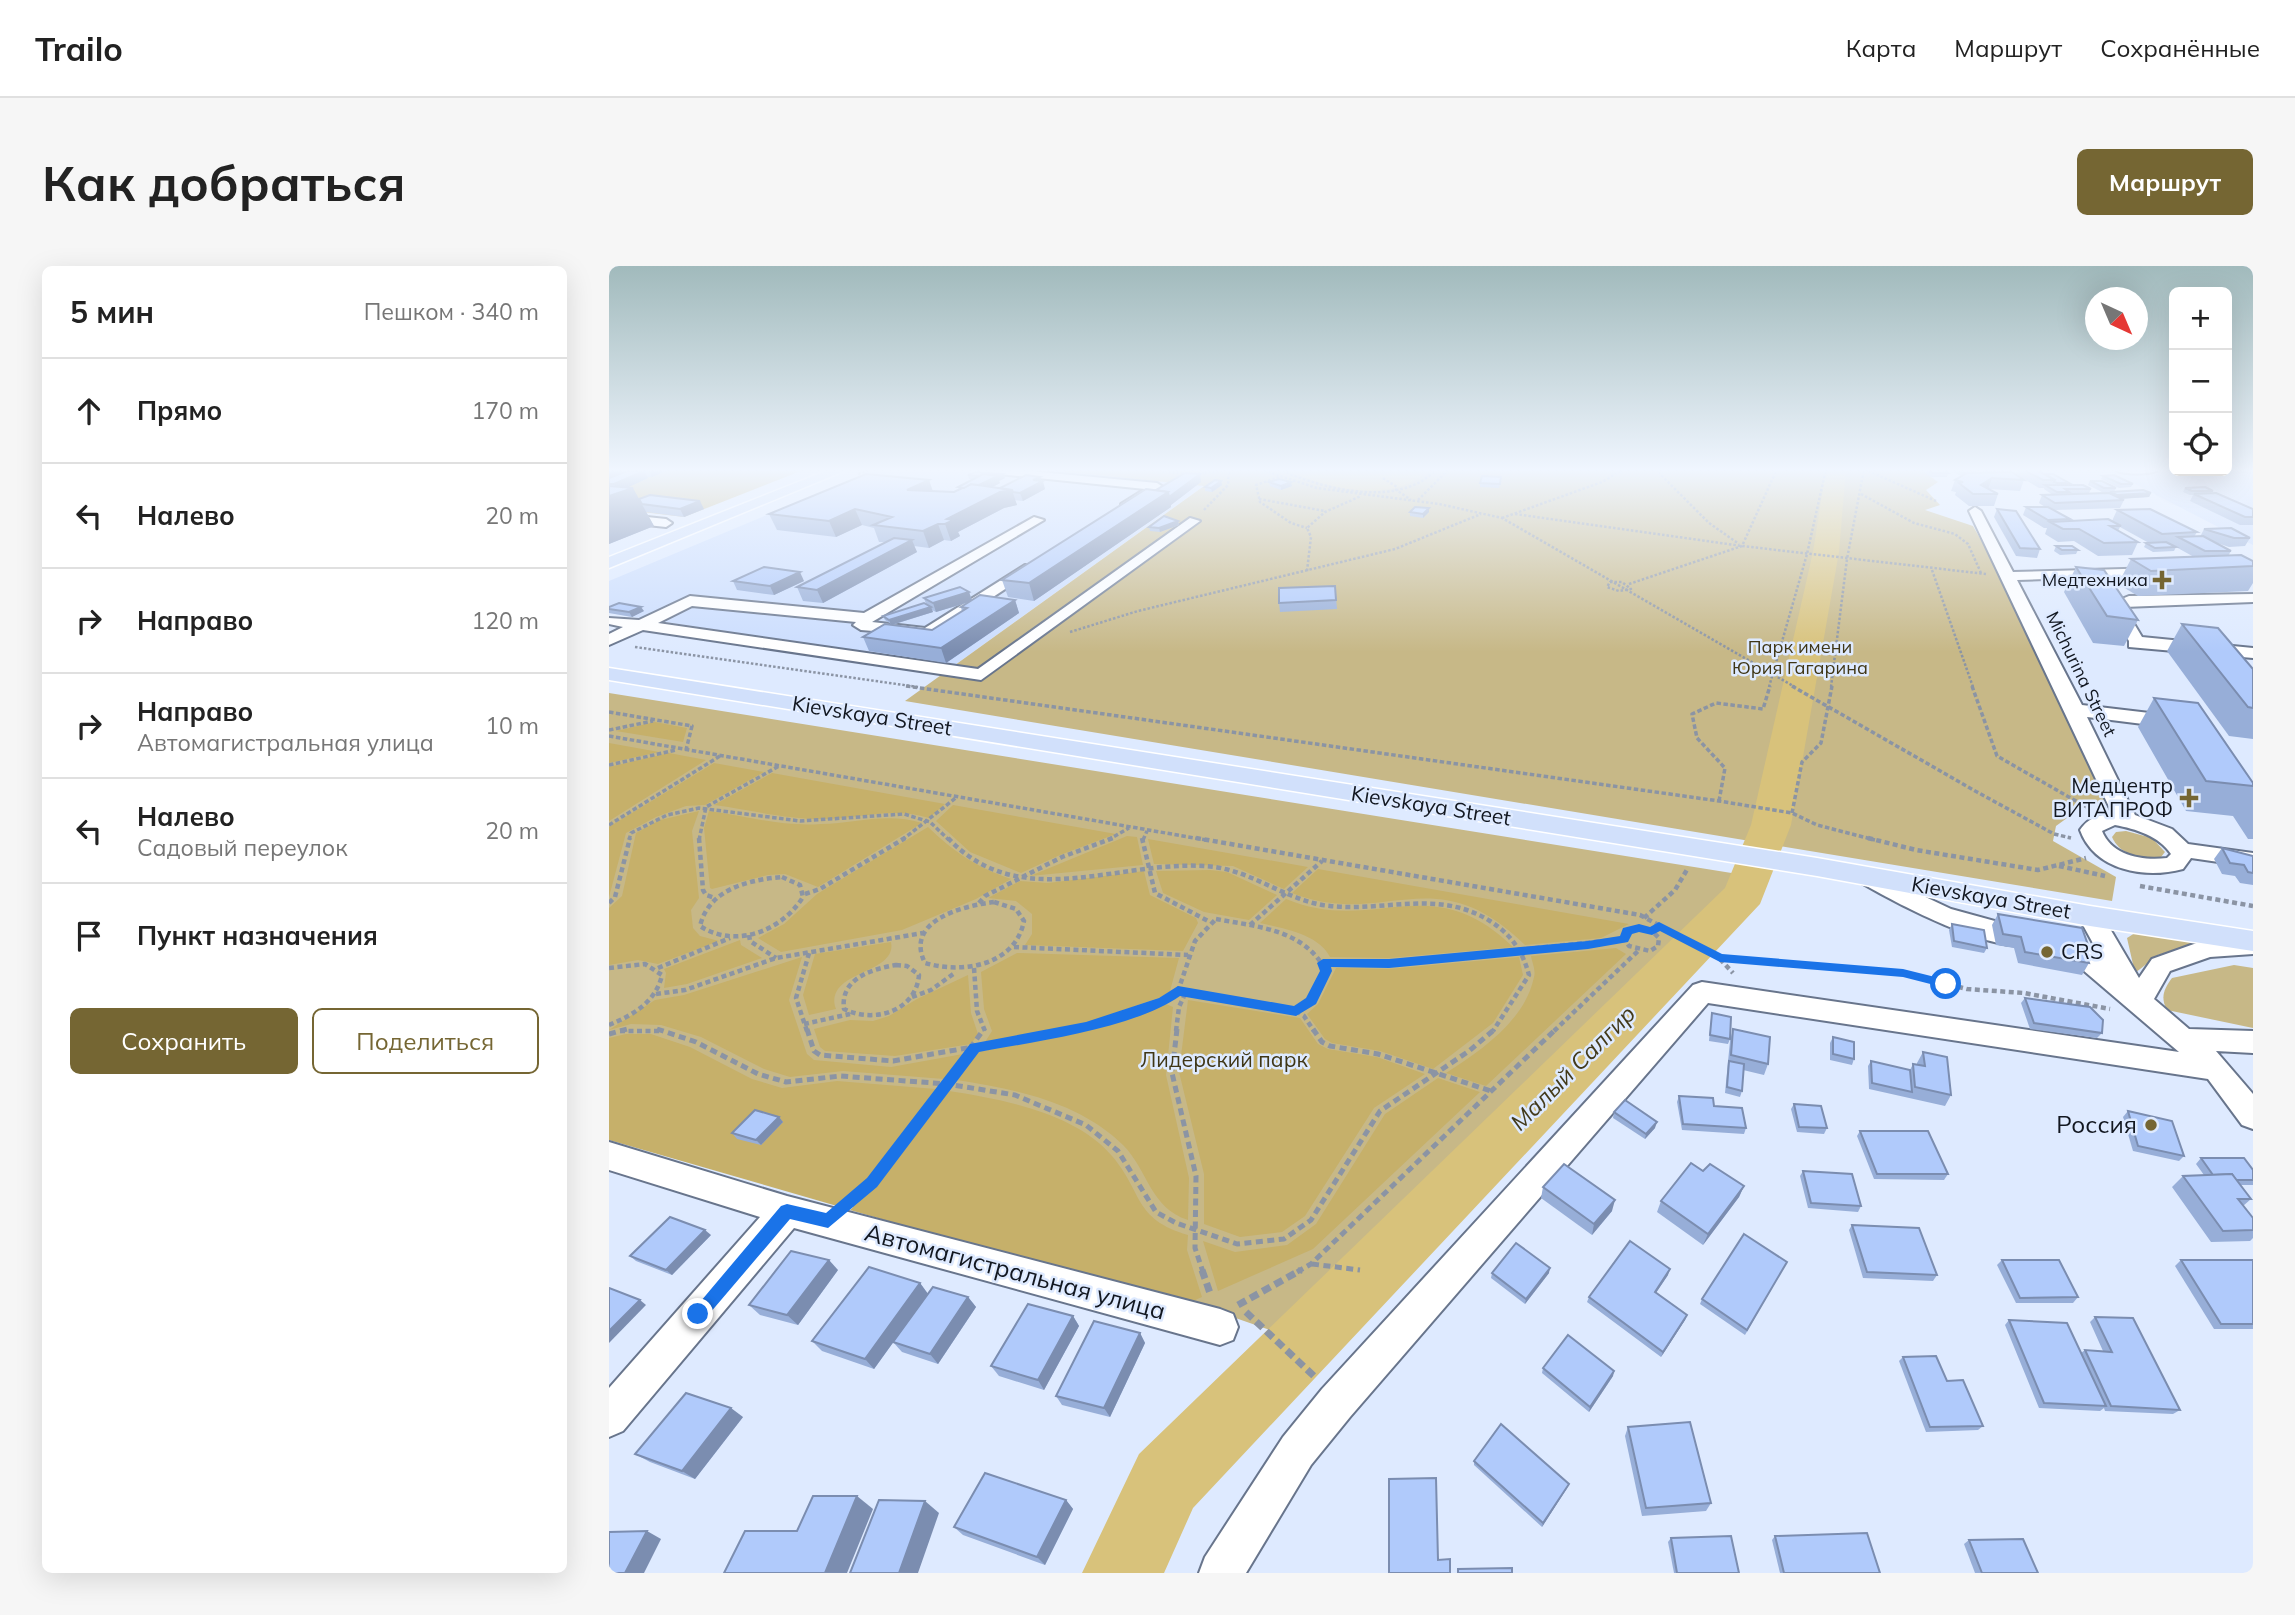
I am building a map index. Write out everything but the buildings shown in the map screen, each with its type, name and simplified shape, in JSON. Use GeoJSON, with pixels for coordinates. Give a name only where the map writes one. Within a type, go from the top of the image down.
{"type":"FeatureCollection","features":[{"type":"Feature","properties":{"kind":"main road"},"geometry":{"type":"LineString","coordinates":[[609,563],[691,530]]}},
{"type":"Feature","properties":{"kind":"main road","name":"Kievskaya Street"},"geometry":{"type":"LineString","coordinates":[[609,674],[1691,858],[1817,867],[2253,943]]}},
{"type":"Feature","properties":{"kind":"street"},"geometry":{"type":"LineString","coordinates":[[1021,530],[867,618],[861,625],[928,633],[1043,560]]}},
{"type":"Feature","properties":{"kind":"street"},"geometry":{"type":"LineString","coordinates":[[615,621],[981,675],[1182,530]]}},
{"type":"Feature","properties":{"kind":"street","name":"Michurina Street"},"geometry":{"type":"LineString","coordinates":[[1985,530],[2075,710],[2126,820]]}},
{"type":"Feature","properties":{"kind":"street"},"geometry":{"type":"LineString","coordinates":[[2009,576],[2171,571]]}},
{"type":"Feature","properties":{"kind":"street"},"geometry":{"type":"LineString","coordinates":[[2088,573],[2129,601]]}},
{"type":"Feature","properties":{"kind":"street"},"geometry":{"type":"LineString","coordinates":[[2009,576],[2073,590]]}},
{"type":"Feature","properties":{"kind":"street"},"geometry":{"type":"LineString","coordinates":[[2098,594],[2129,601],[2253,598]]}},
{"type":"Feature","properties":{"kind":"street"},"geometry":{"type":"LineString","coordinates":[[616,643],[639,626],[690,601],[867,618]]}},
{"type":"Feature","properties":{"kind":"street"},"geometry":{"type":"LineString","coordinates":[[2129,601],[2115,605],[2136,643],[2253,653]]}},
{"type":"Feature","properties":{"kind":"street"},"geometry":{"type":"LineString","coordinates":[[2217,650],[2232,668]]}},
{"type":"Feature","properties":{"kind":"street"},"geometry":{"type":"LineString","coordinates":[[2075,710],[2197,725]]}},
{"type":"Feature","properties":{"kind":"street"},"geometry":{"type":"LineString","coordinates":[[2181,850],[2180,860],[2175,864],[2146,866],[2111,854],[2092,835],[2091,830],[2099,822],[2126,820],[2164,834],[2181,850],[2253,860]]}},
{"type":"Feature","properties":{"kind":"street"},"geometry":{"type":"LineString","coordinates":[[1866,876],[1930,912],[1990,932],[2071,946],[2217,1069],[2253,1116]]}},
{"type":"Feature","properties":{"kind":"street"},"geometry":{"type":"LineString","coordinates":[[2090,916],[2144,1007]]}},
{"type":"Feature","properties":{"kind":"street"},"geometry":{"type":"LineString","coordinates":[[2144,1007],[2161,965],[2208,948],[2253,943]]}},
{"type":"Feature","properties":{"kind":"street"},"geometry":{"type":"LineString","coordinates":[[1221,1573],[1297,1451],[1336,1403],[1702,992],[2217,1069]]}},
{"type":"Feature","properties":{"kind":"street"},"geometry":{"type":"LineString","coordinates":[[2180,1039],[2253,1042]]}},
{"type":"Feature","properties":{"kind":"street","name":"Автомагистральная улица"},"geometry":{"type":"LineString","coordinates":[[609,1156],[787,1211],[1229,1316]]}},
{"type":"Feature","properties":{"kind":"street"},"geometry":{"type":"LineString","coordinates":[[609,1417],[787,1211]]}},
{"type":"Feature","properties":{"kind":"path"},"geometry":{"type":"LineString","coordinates":[[1307,571],[1311,537],[1308,530]]}},
{"type":"Feature","properties":{"kind":"path"},"geometry":{"type":"LineString","coordinates":[[1019,648],[1138,611],[1395,549],[1441,530]]}},
{"type":"Feature","properties":{"kind":"path"},"geometry":{"type":"LineString","coordinates":[[1522,530],[2054,834]]}},
{"type":"Feature","properties":{"kind":"path"},"geometry":{"type":"LineString","coordinates":[[1628,530],[1932,570],[2009,576]]}},
{"type":"Feature","properties":{"kind":"path"},"geometry":{"type":"LineString","coordinates":[[1719,530],[1742,546]]}},
{"type":"Feature","properties":{"kind":"path"},"geometry":{"type":"LineString","coordinates":[[1628,590],[1609,589],[1607,585],[1612,582],[1629,584],[1742,546],[1749,530]]}},
{"type":"Feature","properties":{"kind":"path"},"geometry":{"type":"LineString","coordinates":[[1719,801],[1725,768],[1699,741],[1690,726],[1692,714],[1706,702],[1763,709],[1771,672],[1809,554],[1814,530]]}},
{"type":"Feature","properties":{"kind":"path"},"geometry":{"type":"LineString","coordinates":[[1792,813],[1803,762],[1821,743],[1829,706],[1847,559],[1853,530]]}},
{"type":"Feature","properties":{"kind":"path"},"geometry":{"type":"LineString","coordinates":[[1940,530],[1955,534],[1968,544],[1982,574]]}},
{"type":"Feature","properties":{"kind":"path"},"geometry":{"type":"LineString","coordinates":[[1932,570],[1997,756],[2085,805]]}},
{"type":"Feature","properties":{"kind":"path"},"geometry":{"type":"LineString","coordinates":[[1628,590],[1632,587],[1629,584]]}},
{"type":"Feature","properties":{"kind":"path"},"geometry":{"type":"LineString","coordinates":[[616,643],[1719,801],[1792,813],[1817,825],[1916,850],[2038,870],[2084,859]]}},
{"type":"Feature","properties":{"kind":"path"},"geometry":{"type":"LineString","coordinates":[[609,712],[692,726],[686,750]]}},
{"type":"Feature","properties":{"kind":"path"},"geometry":{"type":"LineString","coordinates":[[609,730],[657,720]]}},
{"type":"Feature","properties":{"kind":"path"},"geometry":{"type":"LineString","coordinates":[[609,736],[1644,918],[1720,958],[1903,973],[1967,989],[2024,993],[2098,1008],[2144,1007]]}},
{"type":"Feature","properties":{"kind":"path"},"geometry":{"type":"LineString","coordinates":[[609,765],[680,749]]}},
{"type":"Feature","properties":{"kind":"path"},"geometry":{"type":"LineString","coordinates":[[609,825],[720,756]]}},
{"type":"Feature","properties":{"kind":"path"},"geometry":{"type":"LineString","coordinates":[[716,898],[706,895],[703,890],[698,829],[706,807],[780,766]]}},
{"type":"Feature","properties":{"kind":"path"},"geometry":{"type":"LineString","coordinates":[[805,894],[820,889],[930,822],[957,797]]}},
{"type":"Feature","properties":{"kind":"path"},"geometry":{"type":"LineString","coordinates":[[609,903],[615,897],[631,833],[658,818],[685,809],[706,807],[768,819],[822,822],[887,814],[908,815],[930,822],[965,854],[1020,878],[1049,879],[1149,868],[1230,869],[1285,894],[1328,907],[1440,901],[1468,908],[1486,917],[1524,951],[1529,975],[1499,1026],[1380,1111],[1311,1220],[1284,1239],[1237,1244],[1196,1230],[1157,1212],[1118,1151],[1086,1125],[1015,1095],[947,1084],[840,1076],[786,1082],[758,1074],[696,1042],[656,1029],[628,1029],[609,1034]]}},
{"type":"Feature","properties":{"kind":"path"},"geometry":{"type":"LineString","coordinates":[[979,903],[985,896],[1020,878],[1062,857],[1123,834],[1130,827]]}},
{"type":"Feature","properties":{"kind":"path"},"geometry":{"type":"LineString","coordinates":[[1148,830],[1142,836],[1155,893],[1210,922]]}},
{"type":"Feature","properties":{"kind":"path"},"geometry":{"type":"LineString","coordinates":[[1644,918],[1675,890],[1691,858]]}},
{"type":"Feature","properties":{"kind":"path"},"geometry":{"type":"LineString","coordinates":[[1249,926],[1322,860]]}},
{"type":"Feature","properties":{"kind":"path"},"geometry":{"type":"LineString","coordinates":[[609,968],[635,963],[658,968],[731,938],[749,935],[781,922],[802,903],[805,894],[803,886],[795,880],[782,877],[748,882],[716,898],[706,908],[700,926],[705,933],[731,938]]}},
{"type":"Feature","properties":{"kind":"path"},"geometry":{"type":"LineString","coordinates":[[915,970],[925,963],[957,971],[989,963],[1014,947],[1023,937],[1024,917],[1008,904],[979,903],[947,914],[924,933],[918,949],[925,963]]}},
{"type":"Feature","properties":{"kind":"path"},"geometry":{"type":"LineString","coordinates":[[2244,905],[2253,906]]}},
{"type":"Feature","properties":{"kind":"path"},"geometry":{"type":"LineString","coordinates":[[1296,1011],[1311,1001],[1326,971],[1320,956],[1305,943],[1287,935],[1216,919],[1204,925],[1188,955],[1179,1007],[1173,1073],[1196,1176],[1195,1248],[1229,1316],[1311,1264],[1638,951]]}},
{"type":"Feature","properties":{"kind":"path"},"geometry":{"type":"LineString","coordinates":[[1652,931],[1659,925]]}},
{"type":"Feature","properties":{"kind":"path"},"geometry":{"type":"LineString","coordinates":[[1323,963],[1389,963],[1624,939],[1638,951],[1650,951],[1658,946],[1659,938],[1652,931],[1639,928],[1627,931],[1624,939]]}},
{"type":"Feature","properties":{"kind":"path"},"geometry":{"type":"LineString","coordinates":[[609,1025],[632,1014],[656,994],[685,989],[776,958],[810,950],[924,933]]}},
{"type":"Feature","properties":{"kind":"path"},"geometry":{"type":"LineString","coordinates":[[749,935],[750,942],[776,958]]}},
{"type":"Feature","properties":{"kind":"path"},"geometry":{"type":"LineString","coordinates":[[1014,947],[1188,955]]}},
{"type":"Feature","properties":{"kind":"path"},"geometry":{"type":"LineString","coordinates":[[810,950],[796,998],[814,1051],[820,1055],[893,1061],[975,1048],[1087,1027],[1164,1001],[1181,992],[1296,1011],[1304,1016],[1322,1042],[1330,1046],[1378,1054],[1491,1091]]}},
{"type":"Feature","properties":{"kind":"path"},"geometry":{"type":"LineString","coordinates":[[911,997],[920,982],[915,970],[907,966],[884,966],[859,977],[843,993],[844,1009],[850,1014],[861,1017],[888,1012],[911,997],[931,990],[957,971]]}},
{"type":"Feature","properties":{"kind":"path"},"geometry":{"type":"LineString","coordinates":[[656,994],[662,975],[658,968]]}},
{"type":"Feature","properties":{"kind":"path"},"geometry":{"type":"LineString","coordinates":[[828,1221],[872,1183],[985,1032],[977,1011],[974,968]]}},
{"type":"Feature","properties":{"kind":"path"},"geometry":{"type":"LineString","coordinates":[[804,1024],[850,1014]]}},
{"type":"Feature","properties":{"kind":"path"},"geometry":{"type":"LineString","coordinates":[[1311,1264],[1360,1270]]}},
{"type":"Feature","properties":{"kind":"path"},"geometry":{"type":"LineString","coordinates":[[1277,1339],[1321,1382]]}},
{"type":"Feature","properties":{"kind":"shaded area"},"geometry":{"type":"Polygon","coordinates":[[[731,530],[1142,530],[952,667],[609,613],[609,581],[731,530]]]}},
{"type":"Feature","properties":{"kind":"shaded area"},"geometry":{"type":"Polygon","coordinates":[[[2224,530],[2253,530],[2253,545],[2224,530]]]}},
{"type":"Feature","properties":{"kind":"green space","name":"Парк имени Юрия Гагарина"},"geometry":{"type":"Polygon","coordinates":[[[1143,530],[1975,530],[2006,584],[2109,805],[2089,802],[2056,826],[2053,841],[2116,877],[2112,901],[905,701],[1143,530]]]}},
{"type":"Feature","properties":{"kind":"green space","name":"Лидерский парк"},"geometry":{"type":"Polygon","coordinates":[[[609,693],[1744,875],[1743,892],[1393,1239],[1340,1288],[1294,1342],[1287,1336],[1181,1299],[609,1139],[609,693]]]}},
{"type":"Feature","properties":{"kind":"green space"},"geometry":{"type":"Polygon","coordinates":[[[655,722],[687,728],[683,742],[616,731],[655,722]]]}},
{"type":"Feature","properties":{"kind":"green space"},"geometry":{"type":"Polygon","coordinates":[[[609,743],[659,752],[609,763],[609,743]]]}},
{"type":"Feature","properties":{"kind":"green space"},"geometry":{"type":"Polygon","coordinates":[[[669,753],[706,760],[609,821],[609,767],[669,753]]]}},
{"type":"Feature","properties":{"kind":"green space"},"geometry":{"type":"Polygon","coordinates":[[[714,763],[764,772],[705,805],[686,806],[656,817],[626,833],[609,897],[609,827],[714,763]]]}},
{"type":"Feature","properties":{"kind":"green space"},"geometry":{"type":"Polygon","coordinates":[[[772,773],[945,804],[929,818],[889,813],[822,819],[781,816],[714,805],[772,773]]]}},
{"type":"Feature","properties":{"kind":"green space"},"geometry":{"type":"Polygon","coordinates":[[[953,805],[1116,834],[1021,873],[970,852],[936,821],[953,805]]]}},
{"type":"Feature","properties":{"kind":"green space"},"geometry":{"type":"Polygon","coordinates":[[[699,811],[692,831],[699,898],[691,910],[693,928],[700,936],[719,941],[658,964],[638,960],[609,965],[609,908],[622,896],[636,833],[660,820],[699,811]]]}},
{"type":"Feature","properties":{"kind":"green space"},"geometry":{"type":"Polygon","coordinates":[[[709,811],[807,825],[884,818],[922,823],[818,887],[785,874],[768,875],[712,889],[704,828],[709,811]]]}},
{"type":"Feature","properties":{"kind":"green space"},"geometry":{"type":"Polygon","coordinates":[[[928,827],[966,858],[1011,879],[976,899],[902,930],[781,952],[758,938],[784,924],[817,894],[928,827]]]}},
{"type":"Feature","properties":{"kind":"green space"},"geometry":{"type":"Polygon","coordinates":[[[2126,831],[2152,838],[2165,852],[2161,857],[2154,858],[2140,857],[2121,849],[2112,837],[2116,832],[2126,831]]]}},
{"type":"Feature","properties":{"kind":"green space"},"geometry":{"type":"Polygon","coordinates":[[[1127,836],[1137,837],[1143,865],[1030,876],[1127,836]]]}},
{"type":"Feature","properties":{"kind":"green space"},"geometry":{"type":"Polygon","coordinates":[[[1148,839],[1308,867],[1284,889],[1233,866],[1154,864],[1148,839]]]}},
{"type":"Feature","properties":{"kind":"green space"},"geometry":{"type":"Polygon","coordinates":[[[1318,869],[1629,924],[1601,938],[1525,945],[1493,918],[1463,904],[1436,899],[1409,899],[1354,904],[1325,902],[1292,893],[1318,869]]]}},
{"type":"Feature","properties":{"kind":"green space"},"geometry":{"type":"Polygon","coordinates":[[[1144,871],[1150,895],[1196,918],[1198,923],[1183,951],[1025,945],[1032,934],[1032,914],[1016,901],[988,898],[1020,881],[1048,883],[1144,871]]]}},
{"type":"Feature","properties":{"kind":"green space"},"geometry":{"type":"Polygon","coordinates":[[[1156,871],[1227,872],[1277,895],[1249,920],[1204,912],[1163,893],[1156,871]]]}},
{"type":"Feature","properties":{"kind":"green space"},"geometry":{"type":"Polygon","coordinates":[[[1286,899],[1318,908],[1347,911],[1428,906],[1455,911],[1483,923],[1513,947],[1389,958],[1330,957],[1325,949],[1309,937],[1260,923],[1286,899]]]}},
{"type":"Feature","properties":{"kind":"green space"},"geometry":{"type":"Polygon","coordinates":[[[2135,933],[2198,940],[2196,943],[2158,955],[2135,973],[2127,938],[2135,933]]]}},
{"type":"Feature","properties":{"kind":"green space"},"geometry":{"type":"Polygon","coordinates":[[[740,940],[741,945],[762,958],[687,984],[664,988],[664,969],[740,940]]]}},
{"type":"Feature","properties":{"kind":"green space"},"geometry":{"type":"Polygon","coordinates":[[[891,942],[890,953],[884,961],[840,987],[835,996],[836,1009],[809,1015],[803,995],[815,954],[891,942]]]}},
{"type":"Feature","properties":{"kind":"green space"},"geometry":{"type":"Polygon","coordinates":[[[1616,948],[1626,954],[1486,1086],[1446,1073],[1486,1045],[1511,1021],[1529,993],[1534,975],[1531,956],[1616,948]]]}},
{"type":"Feature","properties":{"kind":"green space"},"geometry":{"type":"Polygon","coordinates":[[[1017,953],[1179,958],[1170,991],[1161,997],[1086,1023],[985,1042],[992,1031],[984,1009],[981,972],[1017,953]]]}},
{"type":"Feature","properties":{"kind":"green space"},"geometry":{"type":"Polygon","coordinates":[[[802,957],[789,1000],[807,1054],[814,1060],[891,1067],[963,1054],[944,1079],[843,1071],[790,1077],[764,1069],[701,1037],[661,1025],[631,1024],[609,1030],[655,1000],[684,995],[802,957]]]}},
{"type":"Feature","properties":{"kind":"green space"},"geometry":{"type":"Polygon","coordinates":[[[1519,957],[1523,975],[1493,1023],[1433,1069],[1380,1051],[1332,1043],[1325,1039],[1307,1014],[1318,1004],[1336,968],[1389,969],[1519,957]]]}},
{"type":"Feature","properties":{"kind":"green space"},"geometry":{"type":"Polygon","coordinates":[[[2234,965],[2253,968],[2253,1028],[2167,1010],[2164,993],[2172,978],[2234,965]]]}},
{"type":"Feature","properties":{"kind":"green space"},"geometry":{"type":"Polygon","coordinates":[[[968,975],[971,1013],[978,1034],[971,1044],[895,1056],[825,1051],[820,1047],[814,1029],[850,1020],[873,1021],[889,1016],[917,999],[968,975]]]}},
{"type":"Feature","properties":{"kind":"green space"},"geometry":{"type":"Polygon","coordinates":[[[1188,1000],[1300,1018],[1318,1044],[1328,1049],[1377,1057],[1425,1074],[1374,1108],[1305,1216],[1282,1232],[1240,1237],[1204,1224],[1204,1174],[1179,1072],[1188,1000]]]}},
{"type":"Feature","properties":{"kind":"green space"},"geometry":{"type":"Polygon","coordinates":[[[1166,1004],[1173,1007],[1166,1075],[1189,1178],[1188,1220],[1165,1207],[1123,1145],[1087,1118],[1023,1093],[957,1080],[978,1052],[1087,1031],[1166,1004]]]}},
{"type":"Feature","properties":{"kind":"green space"},"geometry":{"type":"Polygon","coordinates":[[[626,1034],[651,1034],[690,1047],[752,1079],[782,1088],[837,1081],[936,1089],[866,1180],[837,1206],[609,1140],[609,1038],[626,1034]]]}},
{"type":"Feature","properties":{"kind":"green space"},"geometry":{"type":"Polygon","coordinates":[[[1438,1078],[1480,1092],[1313,1249],[1218,1291],[1203,1241],[1235,1252],[1287,1245],[1316,1224],[1385,1114],[1438,1078]]]}},
{"type":"Feature","properties":{"kind":"green space"},"geometry":{"type":"Polygon","coordinates":[[[949,1091],[1037,1110],[1079,1129],[1097,1141],[1122,1169],[1148,1212],[1157,1221],[1188,1235],[1187,1250],[1202,1297],[1182,1306],[850,1210],[878,1185],[949,1091]]]}},
{"type":"Feature","properties":{"kind":"waterway","name":"Малый Салгир"},"geometry":{"type":"LineString","coordinates":[[1123,1573],[1166,1481],[1744,894],[1771,825],[1829,530]]}},
{"type":"Feature","properties":{"kind":"place","name":"Медтехника"},"geometry":{"type":"Point","coordinates":[2162,580]}},
{"type":"Feature","properties":{"kind":"place","name":"Медцентр ВИТАПРОФ"},"geometry":{"type":"Point","coordinates":[2189,798]}},
{"type":"Feature","properties":{"kind":"place","name":"CRS"},"geometry":{"type":"Point","coordinates":[2047,952]}},
{"type":"Feature","properties":{"kind":"place","name":"Россия"},"geometry":{"type":"Point","coordinates":[2151,1125]}},
{"type":"Feature","properties":{"kind":"route"},"geometry":{"type":"LineString","coordinates":[[698,1314],[787,1211],[828,1221],[872,1183],[975,1048],[1087,1027],[1164,1001],[1178,991],[1296,1011],[1311,1001],[1326,971],[1323,963],[1389,963],[1588,945],[1624,939],[1627,931],[1639,928],[1652,931],[1659,925],[1720,958],[1903,973],[1946,984]]}}]}
